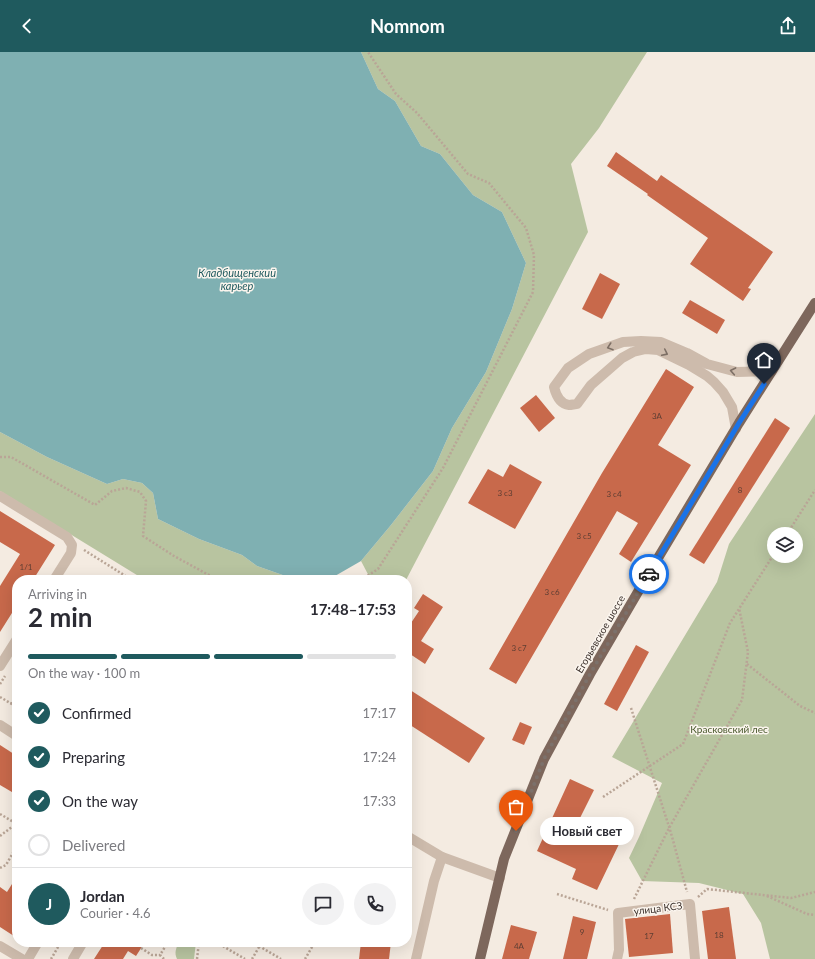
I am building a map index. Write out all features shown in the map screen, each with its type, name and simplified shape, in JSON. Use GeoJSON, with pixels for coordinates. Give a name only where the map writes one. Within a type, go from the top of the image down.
{"type":"FeatureCollection","features":[{"type":"Feature","properties":{"kind":"main road","name":"Егорьевское шоссе"},"geometry":{"type":"LineString","coordinates":[[480,959],[504,860],[544,759],[590,674],[736,430],[815,302]]}},
{"type":"Feature","properties":{"kind":"street"},"geometry":{"type":"LineString","coordinates":[[736,430],[732,407],[724,392],[707,376],[689,365],[658,350],[646,349],[633,352],[622,358],[591,385],[576,404],[568,405],[560,400],[556,395],[554,387],[568,368],[589,354],[623,342],[641,340],[661,342],[707,364],[737,372],[772,371]]}},
{"type":"Feature","properties":{"kind":"street"},"geometry":{"type":"LineString","coordinates":[[0,496],[67,537],[72,545],[71,553],[57,575]]}},
{"type":"Feature","properties":{"kind":"street"},"geometry":{"type":"LineString","coordinates":[[0,666],[12,647]]}},
{"type":"Feature","properties":{"kind":"street"},"geometry":{"type":"LineString","coordinates":[[0,725],[12,733]]}},
{"type":"Feature","properties":{"kind":"street"},"geometry":{"type":"LineString","coordinates":[[412,839],[442,856],[500,878]]}},
{"type":"Feature","properties":{"kind":"street"},"geometry":{"type":"LineString","coordinates":[[416,959],[434,881],[442,856]]}},
{"type":"Feature","properties":{"kind":"street","name":"улица КСЗ"},"geometry":{"type":"LineString","coordinates":[[623,912],[690,904],[695,959]]}},
{"type":"Feature","properties":{"kind":"street"},"geometry":{"type":"LineString","coordinates":[[616,959],[619,950],[623,912]]}},
{"type":"Feature","properties":{"kind":"street"},"geometry":{"type":"LineString","coordinates":[[0,946],[22,959]]}},
{"type":"Feature","properties":{"kind":"street"},"geometry":{"type":"LineString","coordinates":[[28,959],[35,947]]}},
{"type":"Feature","properties":{"kind":"street"},"geometry":{"type":"LineString","coordinates":[[73,959],[80,947]]}},
{"type":"Feature","properties":{"kind":"path"},"geometry":{"type":"LineString","coordinates":[[368,52],[396,94],[417,113],[468,174],[489,183],[526,228],[534,255],[533,292],[443,468],[378,569],[369,575]]}},
{"type":"Feature","properties":{"kind":"path"},"geometry":{"type":"LineString","coordinates":[[0,457],[11,457],[96,505],[112,491],[126,488],[140,492],[146,501],[143,536],[174,556],[209,575]]}},
{"type":"Feature","properties":{"kind":"path"},"geometry":{"type":"LineString","coordinates":[[791,527],[815,490]]}},
{"type":"Feature","properties":{"kind":"path"},"geometry":{"type":"LineString","coordinates":[[81,556],[84,550],[124,575]]}},
{"type":"Feature","properties":{"kind":"path"},"geometry":{"type":"LineString","coordinates":[[603,797],[683,744],[730,623],[768,563]]}},
{"type":"Feature","properties":{"kind":"path"},"geometry":{"type":"LineString","coordinates":[[557,894],[623,912],[742,700],[748,652],[739,608]]}},
{"type":"Feature","properties":{"kind":"path"},"geometry":{"type":"LineString","coordinates":[[747,664],[800,706],[815,713]]}},
{"type":"Feature","properties":{"kind":"path"},"geometry":{"type":"LineString","coordinates":[[0,697],[11,704]]}},
{"type":"Feature","properties":{"kind":"path"},"geometry":{"type":"LineString","coordinates":[[631,708],[670,828],[690,904],[707,889],[791,898],[815,892]]}},
{"type":"Feature","properties":{"kind":"path"},"geometry":{"type":"LineString","coordinates":[[0,814],[12,821]]}},
{"type":"Feature","properties":{"kind":"path"},"geometry":{"type":"LineString","coordinates":[[0,836],[12,828]]}},
{"type":"Feature","properties":{"kind":"path"},"geometry":{"type":"LineString","coordinates":[[0,868],[6,865],[12,857]]}},
{"type":"Feature","properties":{"kind":"path"},"geometry":{"type":"LineString","coordinates":[[765,895],[807,914],[815,915]]}},
{"type":"Feature","properties":{"kind":"path"},"geometry":{"type":"LineString","coordinates":[[51,959],[58,947]]}},
{"type":"Feature","properties":{"kind":"path"},"geometry":{"type":"LineString","coordinates":[[160,955],[165,947]]}},
{"type":"Feature","properties":{"kind":"path"},"geometry":{"type":"LineString","coordinates":[[197,959],[198,947]]}},
{"type":"Feature","properties":{"kind":"path"},"geometry":{"type":"LineString","coordinates":[[225,947],[245,959]]}},
{"type":"Feature","properties":{"kind":"path"},"geometry":{"type":"LineString","coordinates":[[252,959],[258,947]]}},
{"type":"Feature","properties":{"kind":"path"},"geometry":{"type":"LineString","coordinates":[[261,947],[280,959]]}},
{"type":"Feature","properties":{"kind":"path"},"geometry":{"type":"LineString","coordinates":[[305,959],[312,947]]}},
{"type":"Feature","properties":{"kind":"path"},"geometry":{"type":"LineString","coordinates":[[141,948],[152,955],[160,955],[164,959]]}},
{"type":"Feature","properties":{"kind":"green space"},"geometry":{"type":"Polygon","coordinates":[[[361,52],[647,52],[599,128],[571,164],[588,232],[409,575],[368,575],[361,561],[433,471],[452,428],[486,372],[512,309],[526,263],[502,212],[473,195],[440,154],[421,146],[395,101],[378,89],[361,52]]]}},
{"type":"Feature","properties":{"kind":"green space","name":"Красковский лес"},"geometry":{"type":"Polygon","coordinates":[[[815,414],[815,959],[770,959],[761,923],[743,894],[699,883],[642,881],[629,858],[662,783],[612,757],[717,582],[729,544],[815,414]]]}},
{"type":"Feature","properties":{"kind":"green space"},"geometry":{"type":"Polygon","coordinates":[[[0,432],[47,457],[107,484],[123,479],[142,483],[153,493],[158,519],[199,539],[242,555],[257,566],[283,575],[137,575],[0,491],[0,432]]]}},
{"type":"Feature","properties":{"kind":"green space"},"geometry":{"type":"Polygon","coordinates":[[[177,947],[195,947],[194,959],[177,959],[177,947]]]}},
{"type":"Feature","properties":{"kind":"water","name":"Кладбищенский карьер"},"geometry":{"type":"Polygon","coordinates":[[[0,52],[361,52],[378,89],[395,101],[421,146],[440,154],[473,195],[502,212],[526,263],[512,309],[486,372],[452,428],[433,471],[361,561],[337,575],[283,575],[257,566],[242,555],[199,539],[158,519],[153,493],[142,483],[123,479],[107,484],[47,457],[0,432],[0,52]]]}},
{"type":"Feature","properties":{"kind":"building"},"geometry":{"type":"Polygon","coordinates":[[[616,152],[657,181],[661,175],[773,252],[748,288],[751,289],[743,301],[690,264],[708,238],[607,166],[616,152]]]}},
{"type":"Feature","properties":{"kind":"building"},"geometry":{"type":"Polygon","coordinates":[[[600,273],[620,284],[602,319],[582,309],[600,273]]]}},
{"type":"Feature","properties":{"kind":"building"},"geometry":{"type":"Polygon","coordinates":[[[690,300],[725,320],[717,334],[682,313],[690,300]]]}},
{"type":"Feature","properties":{"kind":"building"},"geometry":{"type":"Polygon","coordinates":[[[666,369],[694,387],[658,445],[691,465],[631,562],[619,554],[638,523],[617,511],[516,684],[489,669],[602,473],[666,369]]]}},
{"type":"Feature","properties":{"kind":"building"},"geometry":{"type":"Polygon","coordinates":[[[536,395],[555,418],[539,432],[520,408],[536,395]]]}},
{"type":"Feature","properties":{"kind":"building"},"geometry":{"type":"Polygon","coordinates":[[[775,418],[790,428],[704,564],[689,555],[775,418]]]}},
{"type":"Feature","properties":{"kind":"building"},"geometry":{"type":"Polygon","coordinates":[[[510,464],[542,482],[515,529],[468,503],[488,469],[503,477],[510,464]]]}},
{"type":"Feature","properties":{"kind":"building"},"geometry":{"type":"Polygon","coordinates":[[[0,511],[55,545],[36,575],[12,575],[12,613],[0,632],[0,586],[20,554],[0,542],[0,511]]]}},
{"type":"Feature","properties":{"kind":"building"},"geometry":{"type":"Polygon","coordinates":[[[423,594],[443,607],[421,641],[434,649],[425,664],[412,655],[412,622],[419,611],[414,608],[423,594]]]}},
{"type":"Feature","properties":{"kind":"building"},"geometry":{"type":"Polygon","coordinates":[[[636,645],[649,652],[617,711],[604,704],[636,645]]]}},
{"type":"Feature","properties":{"kind":"building"},"geometry":{"type":"Polygon","coordinates":[[[412,691],[485,738],[469,763],[412,726],[412,691]]]}},
{"type":"Feature","properties":{"kind":"building"},"geometry":{"type":"Polygon","coordinates":[[[520,722],[532,727],[524,745],[512,740],[520,722]]]}},
{"type":"Feature","properties":{"kind":"building"},"geometry":{"type":"Polygon","coordinates":[[[0,745],[12,753],[12,792],[0,785],[0,745]]]}},
{"type":"Feature","properties":{"kind":"building"},"geometry":{"type":"Polygon","coordinates":[[[570,779],[594,790],[578,822],[620,842],[597,890],[572,879],[576,869],[537,851],[570,779]]]}},
{"type":"Feature","properties":{"kind":"building"},"geometry":{"type":"Polygon","coordinates":[[[12,884],[12,935],[0,927],[0,887],[7,892],[12,884]]]}},
{"type":"Feature","properties":{"kind":"building"},"geometry":{"type":"Polygon","coordinates":[[[729,907],[736,959],[708,959],[702,911],[729,907]]]}},
{"type":"Feature","properties":{"kind":"building"},"geometry":{"type":"Polygon","coordinates":[[[670,914],[673,953],[629,957],[625,919],[670,914]]]}},
{"type":"Feature","properties":{"kind":"building"},"geometry":{"type":"Polygon","coordinates":[[[573,916],[596,922],[587,959],[563,959],[573,916]]]}},
{"type":"Feature","properties":{"kind":"building"},"geometry":{"type":"Polygon","coordinates":[[[511,925],[537,932],[529,959],[502,959],[511,925]]]}},
{"type":"Feature","properties":{"kind":"building"},"geometry":{"type":"Polygon","coordinates":[[[102,947],[142,947],[136,956],[128,951],[123,959],[94,959],[102,947]]]}},
{"type":"Feature","properties":{"kind":"building"},"geometry":{"type":"Polygon","coordinates":[[[360,947],[390,947],[389,959],[359,959],[360,947]]]}},
{"type":"Feature","properties":{"kind":"way so far"},"geometry":{"type":"LineString","coordinates":[[516,831],[544,759],[590,674],[649,574]]}},
{"type":"Feature","properties":{"kind":"place","name":"Новый свет"},"geometry":{"type":"Point","coordinates":[516,831]}},
{"type":"Feature","properties":{"kind":"route"},"geometry":{"type":"LineString","coordinates":[[649,574],[764,384]]}}]}
